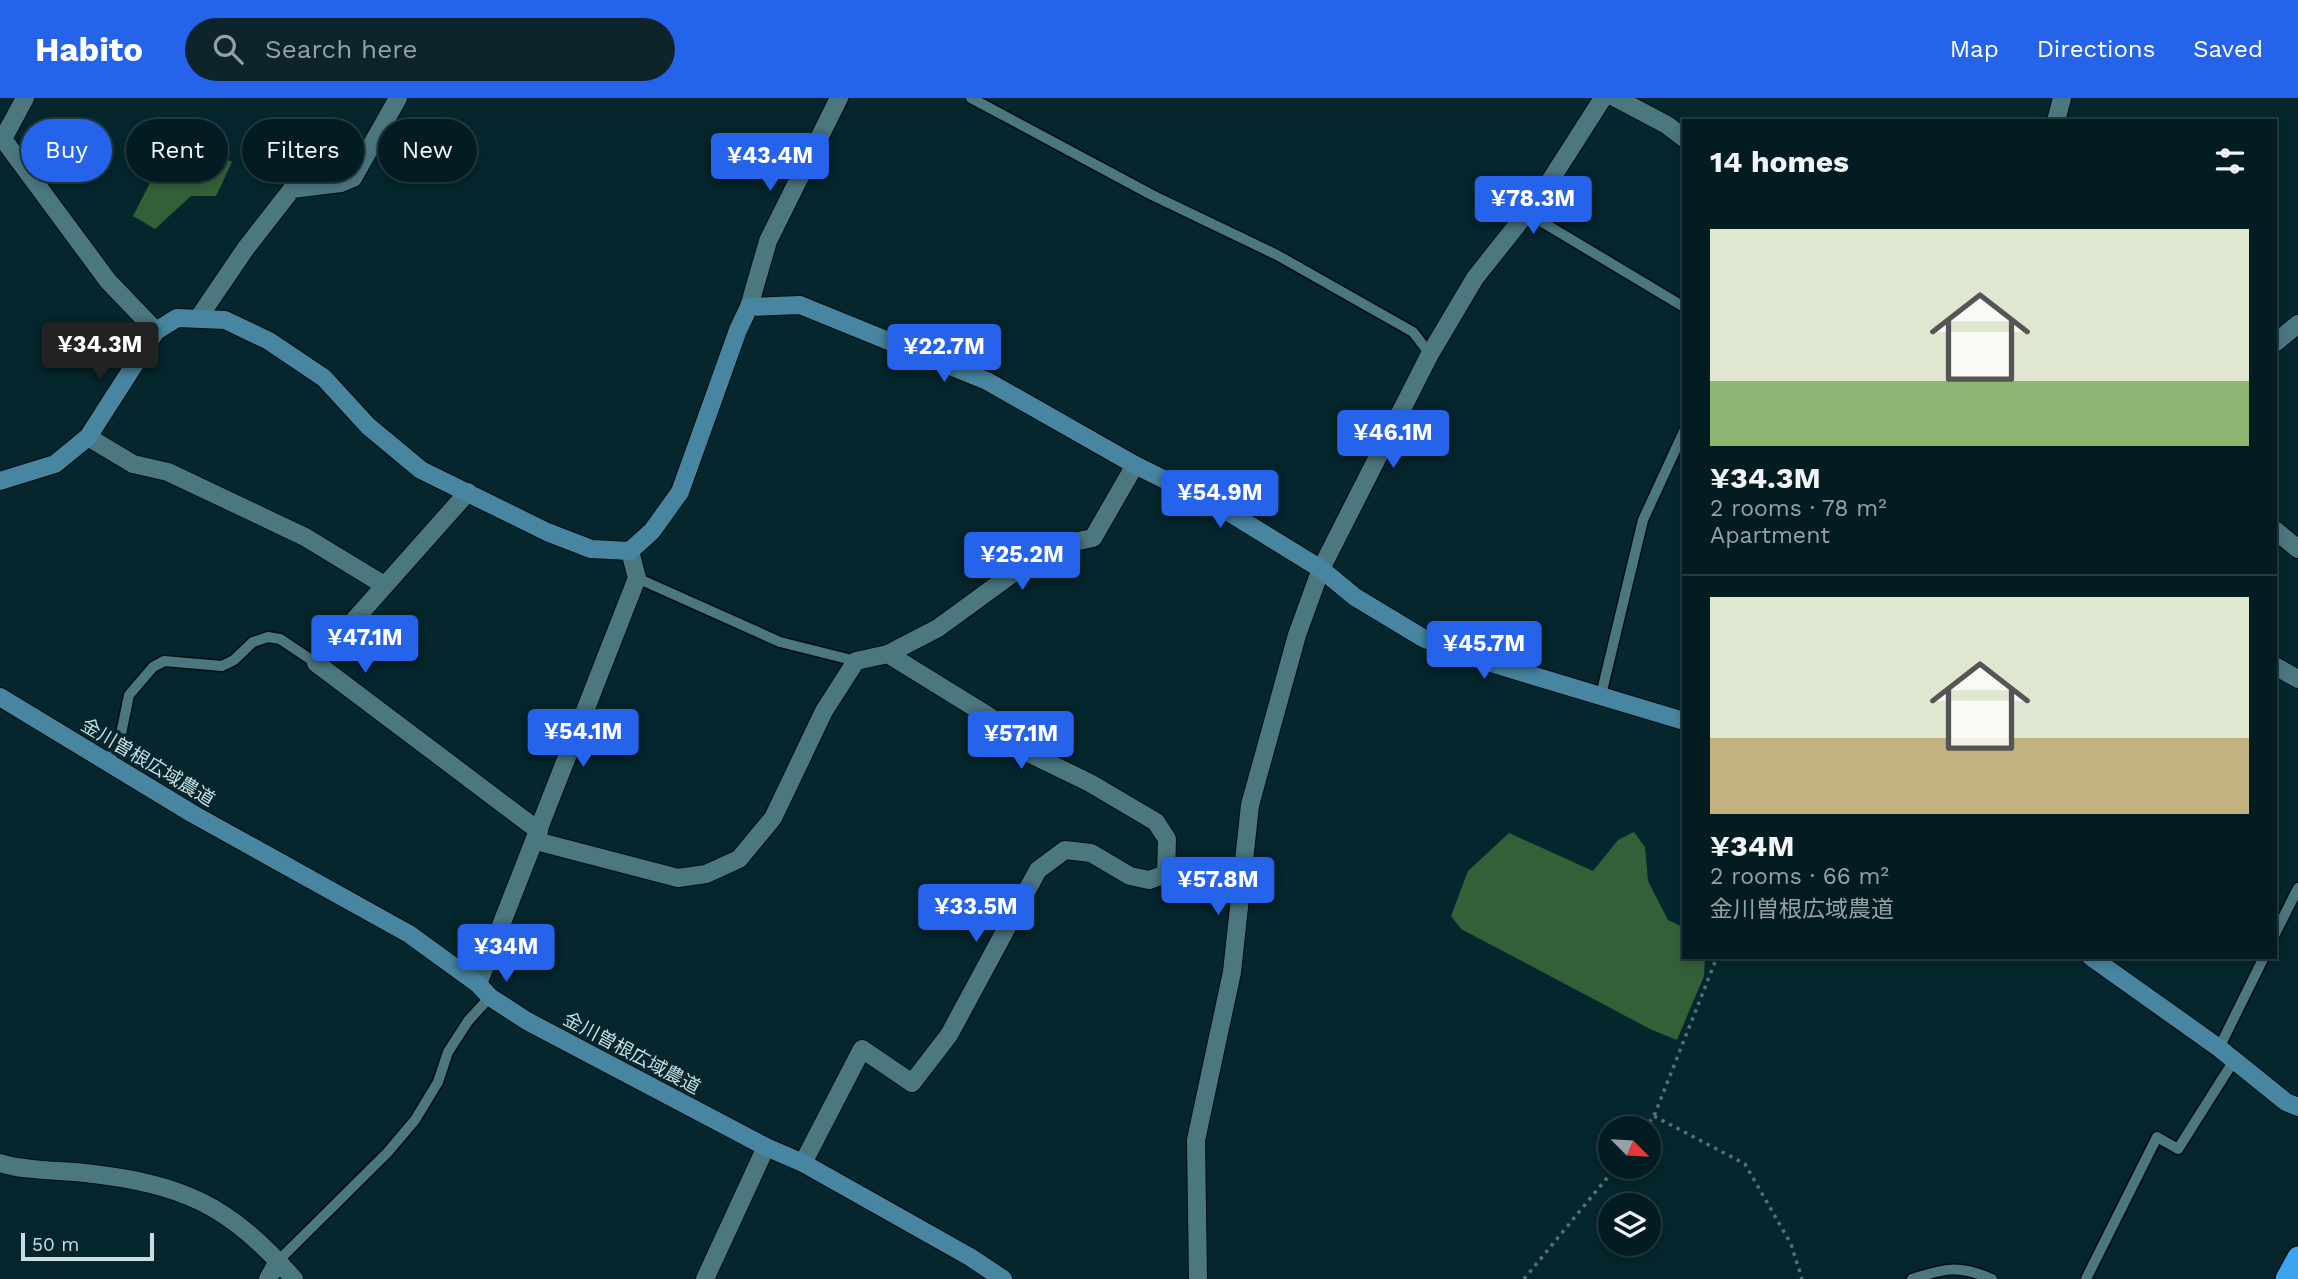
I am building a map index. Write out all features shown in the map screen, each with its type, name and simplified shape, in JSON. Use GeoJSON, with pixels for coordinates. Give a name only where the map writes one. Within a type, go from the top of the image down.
{"type":"FeatureCollection","features":[{"type":"Feature","properties":{"kind":"highway"},"geometry":{"type":"LineString","coordinates":[[2286,1279],[2298,1257]]}},
{"type":"Feature","properties":{"kind":"street"},"geometry":{"type":"LineString","coordinates":[[25,98],[3,139],[108,281],[156,331]]}},
{"type":"Feature","properties":{"kind":"street"},"geometry":{"type":"LineString","coordinates":[[199,317],[246,248],[292,189],[341,183],[353,178],[398,98]]}},
{"type":"Feature","properties":{"kind":"street"},"geometry":{"type":"LineString","coordinates":[[0,481],[55,464],[88,437],[156,331],[177,317],[199,317],[225,320],[270,341],[324,378],[368,426],[421,470],[547,532],[591,549],[630,551],[652,531],[680,492],[738,330],[749,307],[768,241],[839,98]]}},
{"type":"Feature","properties":{"kind":"street"},"geometry":{"type":"LineString","coordinates":[[1198,1279],[1196,1140],[1232,972],[1250,805],[1297,635],[1321,569],[1430,354],[1475,278],[1527,213],[1603,98]]}},
{"type":"Feature","properties":{"kind":"street"},"geometry":{"type":"LineString","coordinates":[[1616,98],[1667,125],[1682,136]]}},
{"type":"Feature","properties":{"kind":"street"},"geometry":{"type":"LineString","coordinates":[[2057,119],[2062,98]]}},
{"type":"Feature","properties":{"kind":"street"},"geometry":{"type":"LineString","coordinates":[[749,307],[800,305],[987,381],[1135,465],[1222,508],[1321,569],[1355,597],[1423,638],[1474,658],[1682,720]]}},
{"type":"Feature","properties":{"kind":"street"},"geometry":{"type":"LineString","coordinates":[[2277,341],[2298,324]]}},
{"type":"Feature","properties":{"kind":"street"},"geometry":{"type":"LineString","coordinates":[[88,437],[133,464],[168,472],[305,537],[384,585]]}},
{"type":"Feature","properties":{"kind":"street"},"geometry":{"type":"LineString","coordinates":[[468,492],[316,663],[538,836],[678,878],[706,874],[739,859],[772,818],[791,785],[824,711],[856,661],[888,654],[962,612],[1049,547],[1093,538],[1135,465]]}},
{"type":"Feature","properties":{"kind":"street"},"geometry":{"type":"LineString","coordinates":[[2277,532],[2298,549]]}},
{"type":"Feature","properties":{"kind":"street"},"geometry":{"type":"LineString","coordinates":[[484,990],[538,836],[637,578],[630,551]]}},
{"type":"Feature","properties":{"kind":"street"},"geometry":{"type":"LineString","coordinates":[[888,654],[990,718],[1018,748],[1090,783],[1156,822],[1167,839],[1166,874]]}},
{"type":"Feature","properties":{"kind":"street"},"geometry":{"type":"LineString","coordinates":[[2277,667],[2298,679]]}},
{"type":"Feature","properties":{"kind":"street","name":"金川曽根広域農道"},"geometry":{"type":"LineString","coordinates":[[0,697],[193,814],[409,934],[527,1021],[766,1147],[803,1163],[970,1257],[1003,1279]]}},
{"type":"Feature","properties":{"kind":"street"},"geometry":{"type":"LineString","coordinates":[[803,1163],[862,1049],[912,1083],[949,1035],[1038,870],[1065,850],[1091,853],[1130,876],[1149,880],[1166,874],[1241,883]]}},
{"type":"Feature","properties":{"kind":"street"},"geometry":{"type":"LineString","coordinates":[[2094,959],[2218,1048],[2286,1101],[2298,1107]]}},
{"type":"Feature","properties":{"kind":"street"},"geometry":{"type":"LineString","coordinates":[[705,1279],[766,1147]]}},
{"type":"Feature","properties":{"kind":"street"},"geometry":{"type":"LineString","coordinates":[[1,1168],[134,1178],[179,1190],[221,1210],[294,1279]]}},
{"type":"Feature","properties":{"kind":"street"},"geometry":{"type":"LineString","coordinates":[[268,1279],[278,1261]]}},
{"type":"Feature","properties":{"kind":"lane"},"geometry":{"type":"LineString","coordinates":[[971,98],[1152,195],[1277,254],[1413,332],[1430,354]]}},
{"type":"Feature","properties":{"kind":"lane"},"geometry":{"type":"LineString","coordinates":[[1527,213],[1682,306]]}},
{"type":"Feature","properties":{"kind":"lane"},"geometry":{"type":"LineString","coordinates":[[1601,695],[1643,520],[1682,435]]}},
{"type":"Feature","properties":{"kind":"lane"},"geometry":{"type":"LineString","coordinates":[[637,578],[780,642],[856,661]]}},
{"type":"Feature","properties":{"kind":"lane"},"geometry":{"type":"LineString","coordinates":[[107,763],[121,734],[129,695],[152,667],[164,661],[222,666],[234,660],[253,642],[268,637],[280,639],[316,663]]}},
{"type":"Feature","properties":{"kind":"lane"},"geometry":{"type":"LineString","coordinates":[[2277,930],[2298,888]]}},
{"type":"Feature","properties":{"kind":"lane"},"geometry":{"type":"LineString","coordinates":[[2218,1048],[2263,959]]}},
{"type":"Feature","properties":{"kind":"lane"},"geometry":{"type":"LineString","coordinates":[[278,1261],[387,1153],[415,1120],[438,1082],[447,1052],[484,990]]}},
{"type":"Feature","properties":{"kind":"lane"},"geometry":{"type":"LineString","coordinates":[[2086,1279],[2157,1137],[2178,1149],[2233,1062]]}},
{"type":"Feature","properties":{"kind":"lane"},"geometry":{"type":"LineString","coordinates":[[1912,1279],[1942,1269],[1968,1269],[1992,1279]]}},
{"type":"Feature","properties":{"kind":"path"},"geometry":{"type":"LineString","coordinates":[[1654,1116],[1716,959]]}},
{"type":"Feature","properties":{"kind":"path"},"geometry":{"type":"LineString","coordinates":[[1661,1120],[1745,1164],[1791,1244],[1802,1279]]}},
{"type":"Feature","properties":{"kind":"path"},"geometry":{"type":"LineString","coordinates":[[1524,1279],[1605,1180]]}},
{"type":"Feature","properties":{"kind":"green space"},"geometry":{"type":"Polygon","coordinates":[[[151,182],[223,182],[216,196],[191,196],[155,229],[133,216],[151,182]]]}},
{"type":"Feature","properties":{"kind":"green space"},"geometry":{"type":"Polygon","coordinates":[[[1634,832],[1645,847],[1648,881],[1668,920],[1682,927],[1682,959],[1705,959],[1704,976],[1677,1040],[1652,1030],[1461,929],[1451,916],[1468,871],[1509,833],[1593,871],[1618,840],[1634,832]]]}}]}
